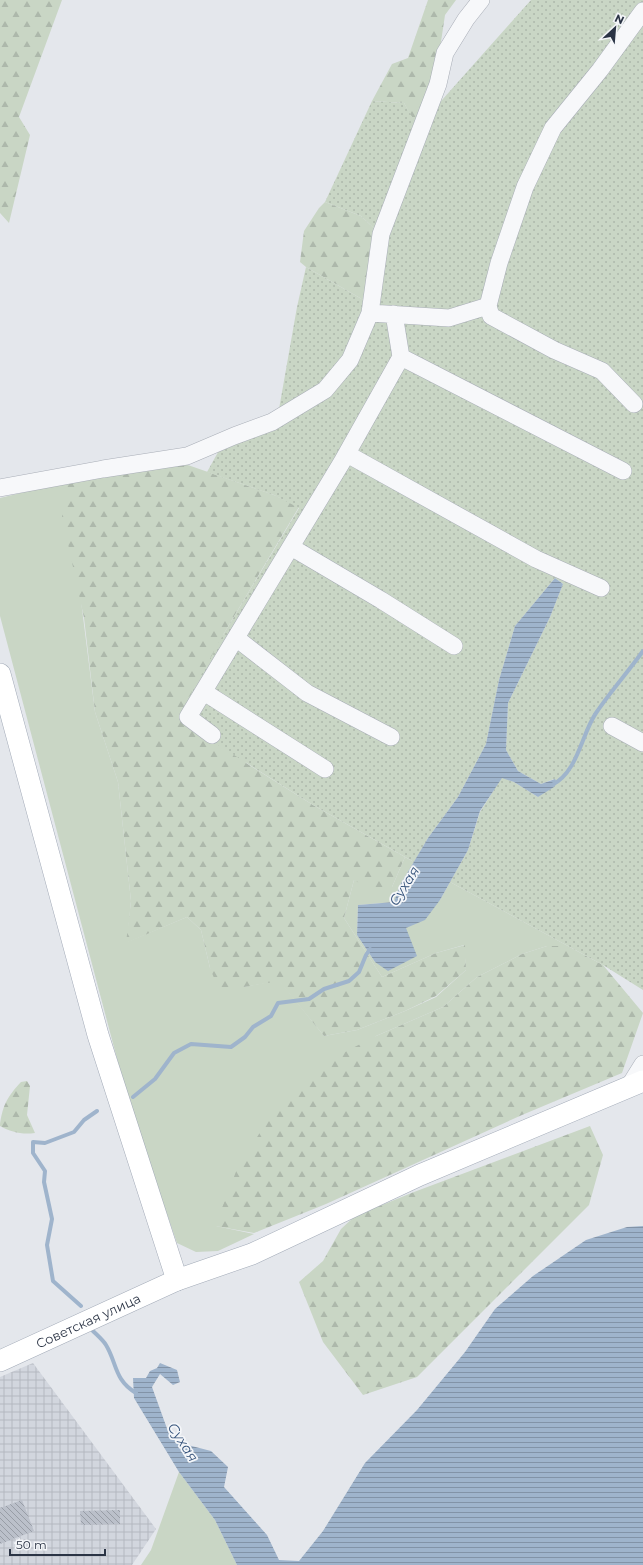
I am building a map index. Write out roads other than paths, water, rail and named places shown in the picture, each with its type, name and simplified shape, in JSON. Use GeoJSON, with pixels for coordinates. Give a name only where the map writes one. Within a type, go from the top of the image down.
{"type":"FeatureCollection","features":[{"type":"Feature","properties":{"kind":"main road"},"geometry":{"type":"LineString","coordinates":[[0,674],[98,1035],[177,1280]]}},
{"type":"Feature","properties":{"kind":"main road","name":"Советская улица"},"geometry":{"type":"LineString","coordinates":[[0,1361],[177,1280],[252,1254],[420,1175],[636,1085]]}},
{"type":"Feature","properties":{"kind":"street"},"geometry":{"type":"LineString","coordinates":[[0,488],[103,469],[187,456],[272,422],[325,390],[350,360],[370,313],[381,234],[438,84],[445,53],[466,19],[481,0]]}},
{"type":"Feature","properties":{"kind":"street"},"geometry":{"type":"LineString","coordinates":[[634,404],[602,371],[554,350],[491,316],[488,306],[499,263],[525,187],[552,128],[600,70],[643,11]]}},
{"type":"Feature","properties":{"kind":"street"},"geometry":{"type":"LineString","coordinates":[[370,313],[449,318],[488,306]]}},
{"type":"Feature","properties":{"kind":"street"},"geometry":{"type":"LineString","coordinates":[[212,735],[188,717],[347,454],[401,357],[394,314]]}},
{"type":"Feature","properties":{"kind":"street"},"geometry":{"type":"LineString","coordinates":[[401,357],[623,471]]}},
{"type":"Feature","properties":{"kind":"street"},"geometry":{"type":"LineString","coordinates":[[347,454],[536,559],[601,588]]}},
{"type":"Feature","properties":{"kind":"street"},"geometry":{"type":"LineString","coordinates":[[291,547],[381,600],[454,646]]}},
{"type":"Feature","properties":{"kind":"street"},"geometry":{"type":"LineString","coordinates":[[236,638],[307,694],[391,737]]}},
{"type":"Feature","properties":{"kind":"street"},"geometry":{"type":"LineString","coordinates":[[204,692],[325,769]]}},
{"type":"Feature","properties":{"kind":"street"},"geometry":{"type":"LineString","coordinates":[[612,726],[643,743]]}},
{"type":"Feature","properties":{"kind":"street"},"geometry":{"type":"LineString","coordinates":[[636,1085],[643,1064]]}},
{"type":"Feature","properties":{"kind":"water"},"geometry":{"type":"Polygon","coordinates":[[[555,578],[563,584],[550,617],[508,703],[506,750],[518,771],[541,784],[555,779],[557,783],[554,787],[538,797],[514,782],[502,778],[480,811],[468,850],[440,900],[425,920],[406,928],[417,956],[388,971],[375,962],[357,935],[358,905],[394,902],[400,885],[428,838],[458,797],[486,744],[499,680],[515,626],[555,578]]]}},
{"type":"Feature","properties":{"kind":"water"},"geometry":{"type":"Polygon","coordinates":[[[643,1226],[643,1565],[237,1565],[215,1520],[179,1472],[134,1398],[133,1378],[146,1378],[150,1371],[157,1368],[160,1363],[177,1370],[180,1382],[173,1385],[160,1374],[152,1387],[169,1434],[184,1444],[211,1451],[228,1467],[224,1487],[267,1535],[279,1560],[299,1561],[323,1531],[365,1463],[417,1410],[465,1352],[495,1309],[533,1276],[586,1240],[627,1227],[643,1226]]]}},
{"type":"Feature","properties":{"kind":"waterway","name":"Сухая"},"geometry":{"type":"LineString","coordinates":[[552,785],[561,779],[568,771],[596,713],[643,651]]}},
{"type":"Feature","properties":{"kind":"waterway","name":"Сухая"},"geometry":{"type":"LineString","coordinates":[[133,1097],[155,1079],[174,1053],[191,1044],[231,1047],[245,1037],[253,1027],[271,1016],[278,1003],[309,999],[324,989],[349,981],[359,972],[370,949]]}},
{"type":"Feature","properties":{"kind":"waterway","name":"Сухая"},"geometry":{"type":"LineString","coordinates":[[81,1306],[53,1281],[47,1245],[52,1219],[44,1182],[45,1171],[33,1153],[33,1142],[45,1143],[74,1132],[84,1120],[97,1111]]}},
{"type":"Feature","properties":{"kind":"waterway","name":"Сухая"},"geometry":{"type":"LineString","coordinates":[[93,1331],[106,1345],[124,1383],[136,1393]]}}]}
